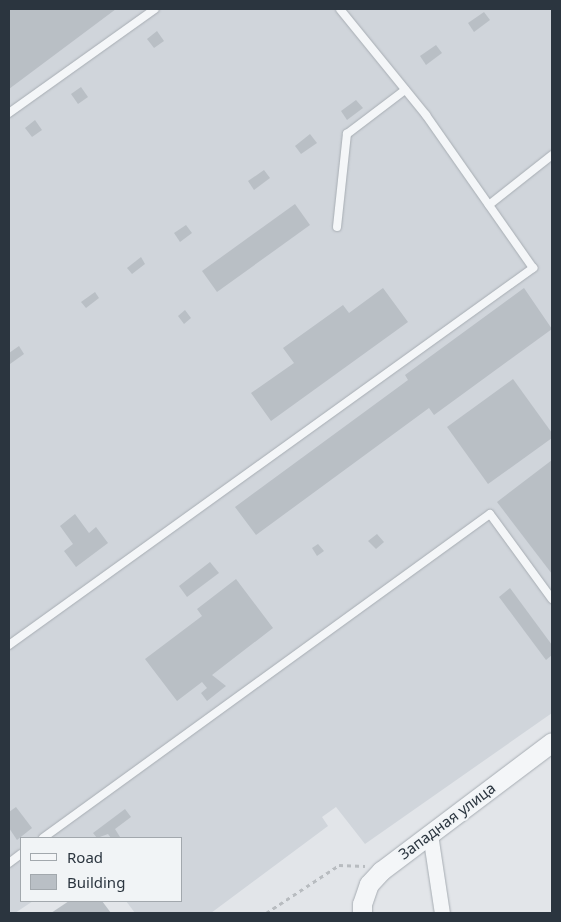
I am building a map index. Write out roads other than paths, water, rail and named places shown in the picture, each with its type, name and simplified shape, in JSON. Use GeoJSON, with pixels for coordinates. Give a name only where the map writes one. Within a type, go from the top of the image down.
{"type":"FeatureCollection","features":[{"type":"Feature","properties":{"kind":"street","name":"Западная улица"},"geometry":{"type":"LineString","coordinates":[[362,913],[362,904],[369,884],[381,871],[552,742]]}},
{"type":"Feature","properties":{"kind":"street"},"geometry":{"type":"LineString","coordinates":[[430,834],[442,913]]}},
{"type":"Feature","properties":{"kind":"lane"},"geometry":{"type":"LineString","coordinates":[[9,113],[155,9]]}},
{"type":"Feature","properties":{"kind":"lane"},"geometry":{"type":"LineString","coordinates":[[9,645],[533,268],[426,115],[340,9]]}},
{"type":"Feature","properties":{"kind":"lane"},"geometry":{"type":"LineString","coordinates":[[337,228],[347,134],[404,90]]}},
{"type":"Feature","properties":{"kind":"lane"},"geometry":{"type":"LineString","coordinates":[[489,205],[552,155]]}},
{"type":"Feature","properties":{"kind":"lane"},"geometry":{"type":"LineString","coordinates":[[44,837],[490,514],[552,600]]}},
{"type":"Feature","properties":{"kind":"lane"},"geometry":{"type":"LineString","coordinates":[[9,863],[20,855]]}}]}
